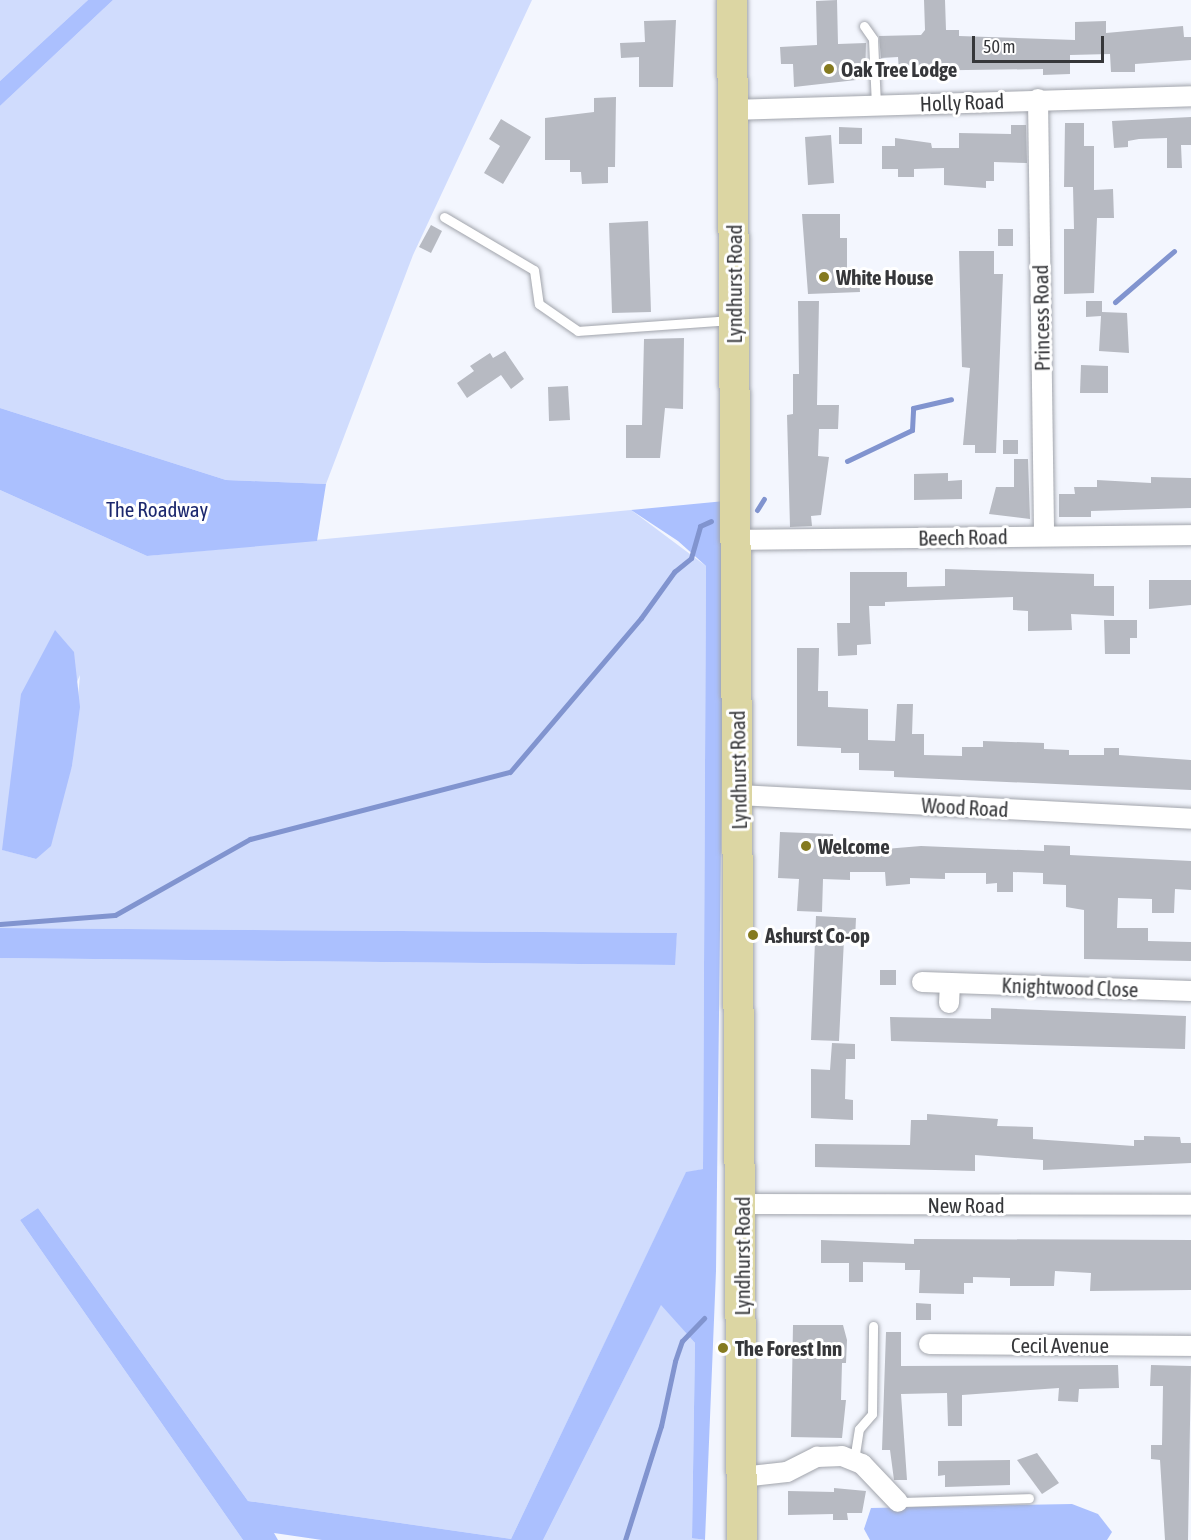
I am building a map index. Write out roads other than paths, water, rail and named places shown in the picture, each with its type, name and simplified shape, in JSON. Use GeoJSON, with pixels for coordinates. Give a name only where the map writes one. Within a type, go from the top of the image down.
{"type":"FeatureCollection","features":[{"type":"Feature","properties":{"kind":"main road","name":"Lyndhurst Road"},"geometry":{"type":"LineString","coordinates":[[732,0],[739,795],[742,1540]]}},
{"type":"Feature","properties":{"kind":"street","name":"Holly Road"},"geometry":{"type":"LineString","coordinates":[[732,110],[1191,96]]}},
{"type":"Feature","properties":{"kind":"street","name":"Princess Road"},"geometry":{"type":"LineString","coordinates":[[1038,99],[1044,536]]}},
{"type":"Feature","properties":{"kind":"street","name":"Beech Road"},"geometry":{"type":"LineString","coordinates":[[735,540],[1191,535]]}},
{"type":"Feature","properties":{"kind":"street","name":"Wood Road"},"geometry":{"type":"LineString","coordinates":[[739,795],[1191,819]]}},
{"type":"Feature","properties":{"kind":"street","name":"Knightwood Close"},"geometry":{"type":"LineString","coordinates":[[922,982],[1191,991]]}},
{"type":"Feature","properties":{"kind":"street"},"geometry":{"type":"LineString","coordinates":[[949,1003],[950,983]]}},
{"type":"Feature","properties":{"kind":"street","name":"New Road"},"geometry":{"type":"LineString","coordinates":[[741,1204],[1191,1205]]}},
{"type":"Feature","properties":{"kind":"street","name":"Cecil Avenue"},"geometry":{"type":"LineString","coordinates":[[929,1344],[1191,1346]]}},
{"type":"Feature","properties":{"kind":"street"},"geometry":{"type":"LineString","coordinates":[[742,1477],[788,1472],[817,1457],[854,1460],[898,1502]]}},
{"type":"Feature","properties":{"kind":"lane"},"geometry":{"type":"LineString","coordinates":[[864,26],[873,39],[876,104]]}},
{"type":"Feature","properties":{"kind":"lane"},"geometry":{"type":"LineString","coordinates":[[444,217],[534,270],[539,304],[578,331],[734,320]]}},
{"type":"Feature","properties":{"kind":"lane"},"geometry":{"type":"LineString","coordinates":[[854,1460],[859,1430],[872,1414],[873,1326]]}},
{"type":"Feature","properties":{"kind":"lane"},"geometry":{"type":"LineString","coordinates":[[898,1502],[1029,1498]]}},
{"type":"Feature","properties":{"kind":"waterway"},"geometry":{"type":"LineString","coordinates":[[1115,302],[1174,251]]}},
{"type":"Feature","properties":{"kind":"waterway"},"geometry":{"type":"LineString","coordinates":[[847,461],[912,430],[913,408],[951,399]]}},
{"type":"Feature","properties":{"kind":"waterway"},"geometry":{"type":"LineString","coordinates":[[757,510],[764,499]]}},
{"type":"Feature","properties":{"kind":"waterway"},"geometry":{"type":"LineString","coordinates":[[0,924],[115,915],[250,839],[510,772],[641,618],[674,572],[691,558],[700,526],[711,521]]}},
{"type":"Feature","properties":{"kind":"waterway"},"geometry":{"type":"LineString","coordinates":[[625,1540],[661,1426],[675,1361],[682,1341],[704,1318]]}},
{"type":"Feature","properties":{"kind":"place","name":"Oak Tree Lodge"},"geometry":{"type":"Point","coordinates":[829,69]}},
{"type":"Feature","properties":{"kind":"place","name":"White House"},"geometry":{"type":"Point","coordinates":[824,277]}},
{"type":"Feature","properties":{"kind":"place","name":"Welcome"},"geometry":{"type":"Point","coordinates":[806,846]}},
{"type":"Feature","properties":{"kind":"place","name":"Ashurst Co-op"},"geometry":{"type":"Point","coordinates":[753,935]}},
{"type":"Feature","properties":{"kind":"place","name":"The Forest Inn"},"geometry":{"type":"Point","coordinates":[723,1348]}},
{"type":"Feature","properties":{"kind":"park label","name":"The Roadway"},"geometry":{"type":"Point","coordinates":[157,509]}}]}
